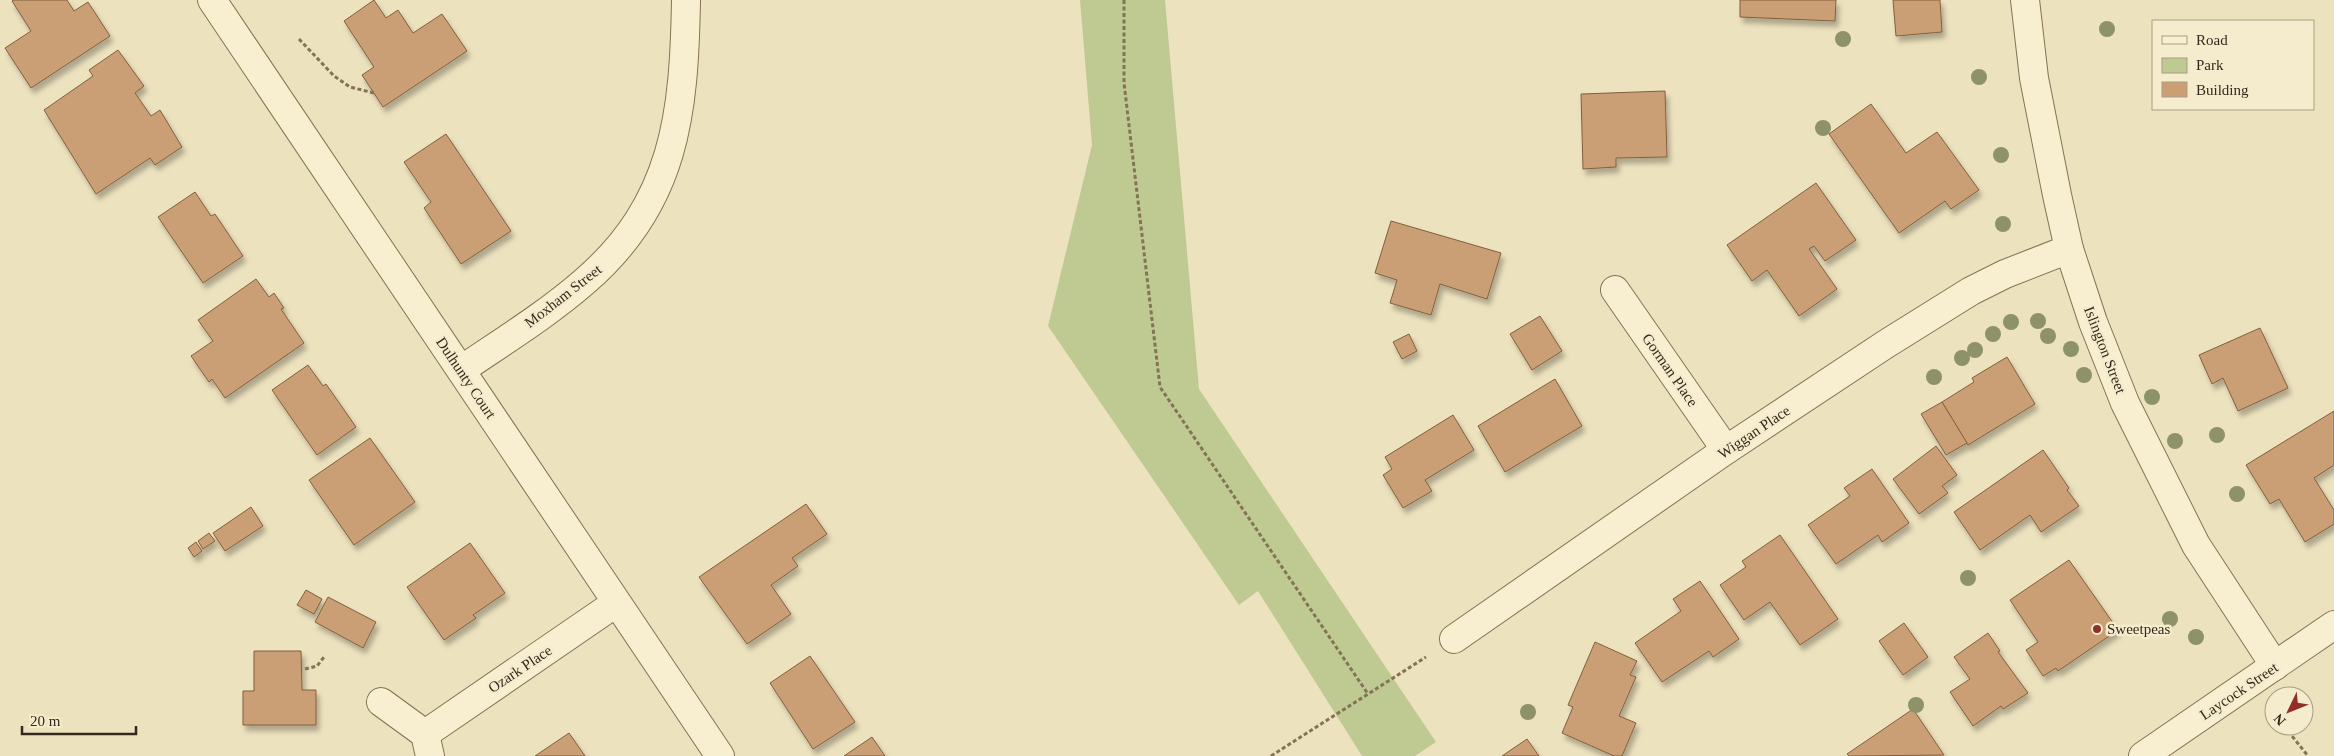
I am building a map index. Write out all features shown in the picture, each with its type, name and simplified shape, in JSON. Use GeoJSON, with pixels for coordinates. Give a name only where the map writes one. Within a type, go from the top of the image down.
{"type":"FeatureCollection","features":[{"type":"Feature","properties":{"kind":"street","name":"Dulhunty Court"},"geometry":{"type":"LineString","coordinates":[[212,0],[720,756]]}},
{"type":"Feature","properties":{"kind":"street","name":"Moxham Street"},"geometry":{"type":"LineString","coordinates":[[461,370],[584,282],[620,246],[645,209],[668,159],[678,118],[684,72],[686,0]]}},
{"type":"Feature","properties":{"kind":"street","name":"Islington Street"},"geometry":{"type":"LineString","coordinates":[[2025,0],[2034,78],[2068,250],[2093,322],[2125,403],[2160,476],[2196,544],[2275,666]]}},
{"type":"Feature","properties":{"kind":"street","name":"Wiggan Place"},"geometry":{"type":"LineString","coordinates":[[1454,639],[1726,450],[1886,344],[1971,291],[2005,274],[2068,250]]}},
{"type":"Feature","properties":{"kind":"street","name":"Gorman Place"},"geometry":{"type":"LineString","coordinates":[[1615,290],[1726,450]]}},
{"type":"Feature","properties":{"kind":"street","name":"Ozark Place"},"geometry":{"type":"LineString","coordinates":[[381,702],[427,745],[616,603]]}},
{"type":"Feature","properties":{"kind":"street","name":"Laycock Street"},"geometry":{"type":"LineString","coordinates":[[2143,756],[2334,625]]}},
{"type":"Feature","properties":{"kind":"path"},"geometry":{"type":"LineString","coordinates":[[1124,0],[1124,84],[1160,387],[1368,694]]}},
{"type":"Feature","properties":{"kind":"path"},"geometry":{"type":"LineString","coordinates":[[299,39],[334,76],[350,87],[374,93]]}},
{"type":"Feature","properties":{"kind":"path"},"geometry":{"type":"LineString","coordinates":[[1271,756],[1454,639]]}},
{"type":"Feature","properties":{"kind":"path"},"geometry":{"type":"LineString","coordinates":[[305,669],[317,666],[324,657]]}},
{"type":"Feature","properties":{"kind":"path"},"geometry":{"type":"LineString","coordinates":[[2292,736],[2308,756]]}},
{"type":"Feature","properties":{"kind":"green space"},"geometry":{"type":"Polygon","coordinates":[[[1080,0],[1165,0],[1199,389],[1436,742],[1415,756],[1362,756],[1258,591],[1239,605],[1048,326],[1092,145],[1080,0]]]}},
{"type":"Feature","properties":{"kind":"building"},"geometry":{"type":"Polygon","coordinates":[[[13,0],[67,0],[74,11],[88,2],[110,36],[31,88],[5,48],[31,31],[13,0]]]}},
{"type":"Feature","properties":{"kind":"building"},"geometry":{"type":"Polygon","coordinates":[[[374,0],[386,18],[398,10],[413,33],[442,14],[467,51],[383,107],[362,75],[374,67],[344,21],[374,0]]]}},
{"type":"Feature","properties":{"kind":"building"},"geometry":{"type":"Polygon","coordinates":[[[1740,0],[1836,0],[1835,21],[1740,17],[1740,0]]]}},
{"type":"Feature","properties":{"kind":"building"},"geometry":{"type":"Polygon","coordinates":[[[1893,0],[1940,0],[1942,32],[1896,36],[1893,0]]]}},
{"type":"Feature","properties":{"kind":"building"},"geometry":{"type":"Polygon","coordinates":[[[118,50],[144,86],[135,93],[151,116],[160,110],[182,147],[155,165],[150,158],[96,194],[44,110],[93,76],[89,70],[118,50]]]}},
{"type":"Feature","properties":{"kind":"building"},"geometry":{"type":"Polygon","coordinates":[[[1665,91],[1667,157],[1616,158],[1616,167],[1583,169],[1581,94],[1665,91]]]}},
{"type":"Feature","properties":{"kind":"building"},"geometry":{"type":"Polygon","coordinates":[[[1871,104],[1906,153],[1937,132],[1979,190],[1951,209],[1945,201],[1899,233],[1829,134],[1871,104]]]}},
{"type":"Feature","properties":{"kind":"building"},"geometry":{"type":"Polygon","coordinates":[[[446,134],[511,231],[461,264],[424,208],[431,202],[404,162],[446,134]]]}},
{"type":"Feature","properties":{"kind":"building"},"geometry":{"type":"Polygon","coordinates":[[[1816,183],[1856,240],[1825,261],[1814,246],[1809,249],[1837,289],[1799,316],[1767,270],[1752,281],[1727,245],[1816,183]]]}},
{"type":"Feature","properties":{"kind":"building"},"geometry":{"type":"Polygon","coordinates":[[[195,192],[211,216],[215,214],[243,256],[203,283],[158,217],[195,192]]]}},
{"type":"Feature","properties":{"kind":"building"},"geometry":{"type":"Polygon","coordinates":[[[1391,221],[1501,253],[1487,299],[1440,284],[1431,315],[1390,303],[1397,280],[1375,273],[1391,221]]]}},
{"type":"Feature","properties":{"kind":"building"},"geometry":{"type":"Polygon","coordinates":[[[256,279],[269,297],[274,293],[284,308],[281,309],[304,343],[225,398],[212,379],[209,382],[191,356],[213,341],[198,320],[256,279]]]}},
{"type":"Feature","properties":{"kind":"building"},"geometry":{"type":"Polygon","coordinates":[[[1540,316],[1562,351],[1532,370],[1510,334],[1540,316]]]}},
{"type":"Feature","properties":{"kind":"building"},"geometry":{"type":"Polygon","coordinates":[[[2260,328],[2288,388],[2238,411],[2223,378],[2212,384],[2199,355],[2260,328]]]}},
{"type":"Feature","properties":{"kind":"building"},"geometry":{"type":"Polygon","coordinates":[[[1409,334],[1417,351],[1402,359],[1393,342],[1409,334]]]}},
{"type":"Feature","properties":{"kind":"building"},"geometry":{"type":"Polygon","coordinates":[[[2007,357],[2035,404],[1968,445],[1942,402],[1974,382],[1972,378],[2007,357]]]}},
{"type":"Feature","properties":{"kind":"building"},"geometry":{"type":"Polygon","coordinates":[[[308,365],[323,386],[326,384],[356,427],[317,455],[272,390],[308,365]]]}},
{"type":"Feature","properties":{"kind":"building"},"geometry":{"type":"Polygon","coordinates":[[[1555,379],[1582,426],[1505,472],[1478,426],[1555,379]]]}},
{"type":"Feature","properties":{"kind":"building"},"geometry":{"type":"Polygon","coordinates":[[[1942,402],[1967,443],[1946,455],[1921,414],[1942,402]]]}},
{"type":"Feature","properties":{"kind":"building"},"geometry":{"type":"Polygon","coordinates":[[[2334,411],[2334,465],[2314,478],[2334,510],[2334,524],[2305,542],[2279,499],[2270,504],[2246,465],[2334,411]]]}},
{"type":"Feature","properties":{"kind":"building"},"geometry":{"type":"Polygon","coordinates":[[[1453,415],[1474,450],[1425,480],[1432,491],[1403,508],[1383,475],[1392,469],[1385,457],[1453,415]]]}},
{"type":"Feature","properties":{"kind":"building"},"geometry":{"type":"Polygon","coordinates":[[[370,438],[415,502],[354,545],[309,480],[370,438]]]}},
{"type":"Feature","properties":{"kind":"building"},"geometry":{"type":"Polygon","coordinates":[[[1936,446],[1957,475],[1942,486],[1948,493],[1919,514],[1893,479],[1936,446]]]}},
{"type":"Feature","properties":{"kind":"building"},"geometry":{"type":"Polygon","coordinates":[[[2043,450],[2079,506],[2041,532],[2030,515],[1980,550],[1954,512],[2043,450]]]}},
{"type":"Feature","properties":{"kind":"building"},"geometry":{"type":"Polygon","coordinates":[[[1872,469],[1909,523],[1882,542],[1878,535],[1836,564],[1808,525],[1850,496],[1844,488],[1872,469]]]}},
{"type":"Feature","properties":{"kind":"building"},"geometry":{"type":"Polygon","coordinates":[[[806,504],[827,534],[792,558],[798,566],[771,585],[791,614],[747,644],[699,577],[806,504]]]}},
{"type":"Feature","properties":{"kind":"building"},"geometry":{"type":"Polygon","coordinates":[[[251,507],[263,526],[225,551],[213,533],[251,507]]]}},
{"type":"Feature","properties":{"kind":"building"},"geometry":{"type":"Polygon","coordinates":[[[209,533],[215,541],[203,549],[198,541],[209,533]]]}},
{"type":"Feature","properties":{"kind":"building"},"geometry":{"type":"Polygon","coordinates":[[[1780,535],[1838,619],[1800,645],[1770,602],[1744,620],[1720,585],[1746,567],[1742,561],[1780,535]]]}},
{"type":"Feature","properties":{"kind":"building"},"geometry":{"type":"Polygon","coordinates":[[[196,542],[202,551],[194,557],[188,548],[196,542]]]}},
{"type":"Feature","properties":{"kind":"building"},"geometry":{"type":"Polygon","coordinates":[[[470,543],[505,593],[473,615],[476,618],[444,640],[407,587],[470,543]]]}},
{"type":"Feature","properties":{"kind":"building"},"geometry":{"type":"Polygon","coordinates":[[[2069,560],[2118,630],[2058,671],[2056,668],[2043,676],[2026,650],[2038,642],[2010,600],[2069,560]]]}},
{"type":"Feature","properties":{"kind":"building"},"geometry":{"type":"Polygon","coordinates":[[[1700,581],[1739,639],[1713,657],[1709,651],[1662,682],[1635,643],[1681,611],[1673,599],[1700,581]]]}},
{"type":"Feature","properties":{"kind":"building"},"geometry":{"type":"Polygon","coordinates":[[[306,590],[322,599],[314,614],[297,605],[306,590]]]}},
{"type":"Feature","properties":{"kind":"building"},"geometry":{"type":"Polygon","coordinates":[[[328,597],[376,622],[363,648],[315,622],[328,597]]]}},
{"type":"Feature","properties":{"kind":"building"},"geometry":{"type":"Polygon","coordinates":[[[1904,623],[1928,657],[1903,675],[1879,641],[1904,623]]]}},
{"type":"Feature","properties":{"kind":"building"},"geometry":{"type":"Polygon","coordinates":[[[1988,633],[2000,651],[1998,652],[2028,693],[2003,709],[2001,706],[1973,726],[1950,692],[1970,679],[1954,657],[1988,633]]]}},
{"type":"Feature","properties":{"kind":"building"},"geometry":{"type":"Polygon","coordinates":[[[1595,642],[1637,661],[1630,675],[1636,677],[1619,716],[1636,723],[1622,756],[1614,756],[1562,733],[1573,707],[1568,705],[1595,642]]]}},
{"type":"Feature","properties":{"kind":"building"},"geometry":{"type":"Polygon","coordinates":[[[254,651],[301,651],[302,690],[316,690],[316,725],[243,725],[243,691],[254,691],[254,651]]]}},
{"type":"Feature","properties":{"kind":"building"},"geometry":{"type":"Polygon","coordinates":[[[810,656],[855,722],[813,749],[770,683],[810,656]]]}},
{"type":"Feature","properties":{"kind":"building"},"geometry":{"type":"Polygon","coordinates":[[[1913,709],[1944,755],[1849,756],[1847,754],[1913,709]]]}},
{"type":"Feature","properties":{"kind":"building"},"geometry":{"type":"Polygon","coordinates":[[[569,733],[585,756],[535,756],[569,733]]]}},
{"type":"Feature","properties":{"kind":"building"},"geometry":{"type":"Polygon","coordinates":[[[872,737],[885,756],[844,756],[872,737]]]}},
{"type":"Feature","properties":{"kind":"building"},"geometry":{"type":"Polygon","coordinates":[[[1527,739],[1539,756],[1502,756],[1527,739]]]}},
{"type":"Feature","properties":{"kind":"place","name":"Sweetpeas"},"geometry":{"type":"Point","coordinates":[2097,629]}}]}
